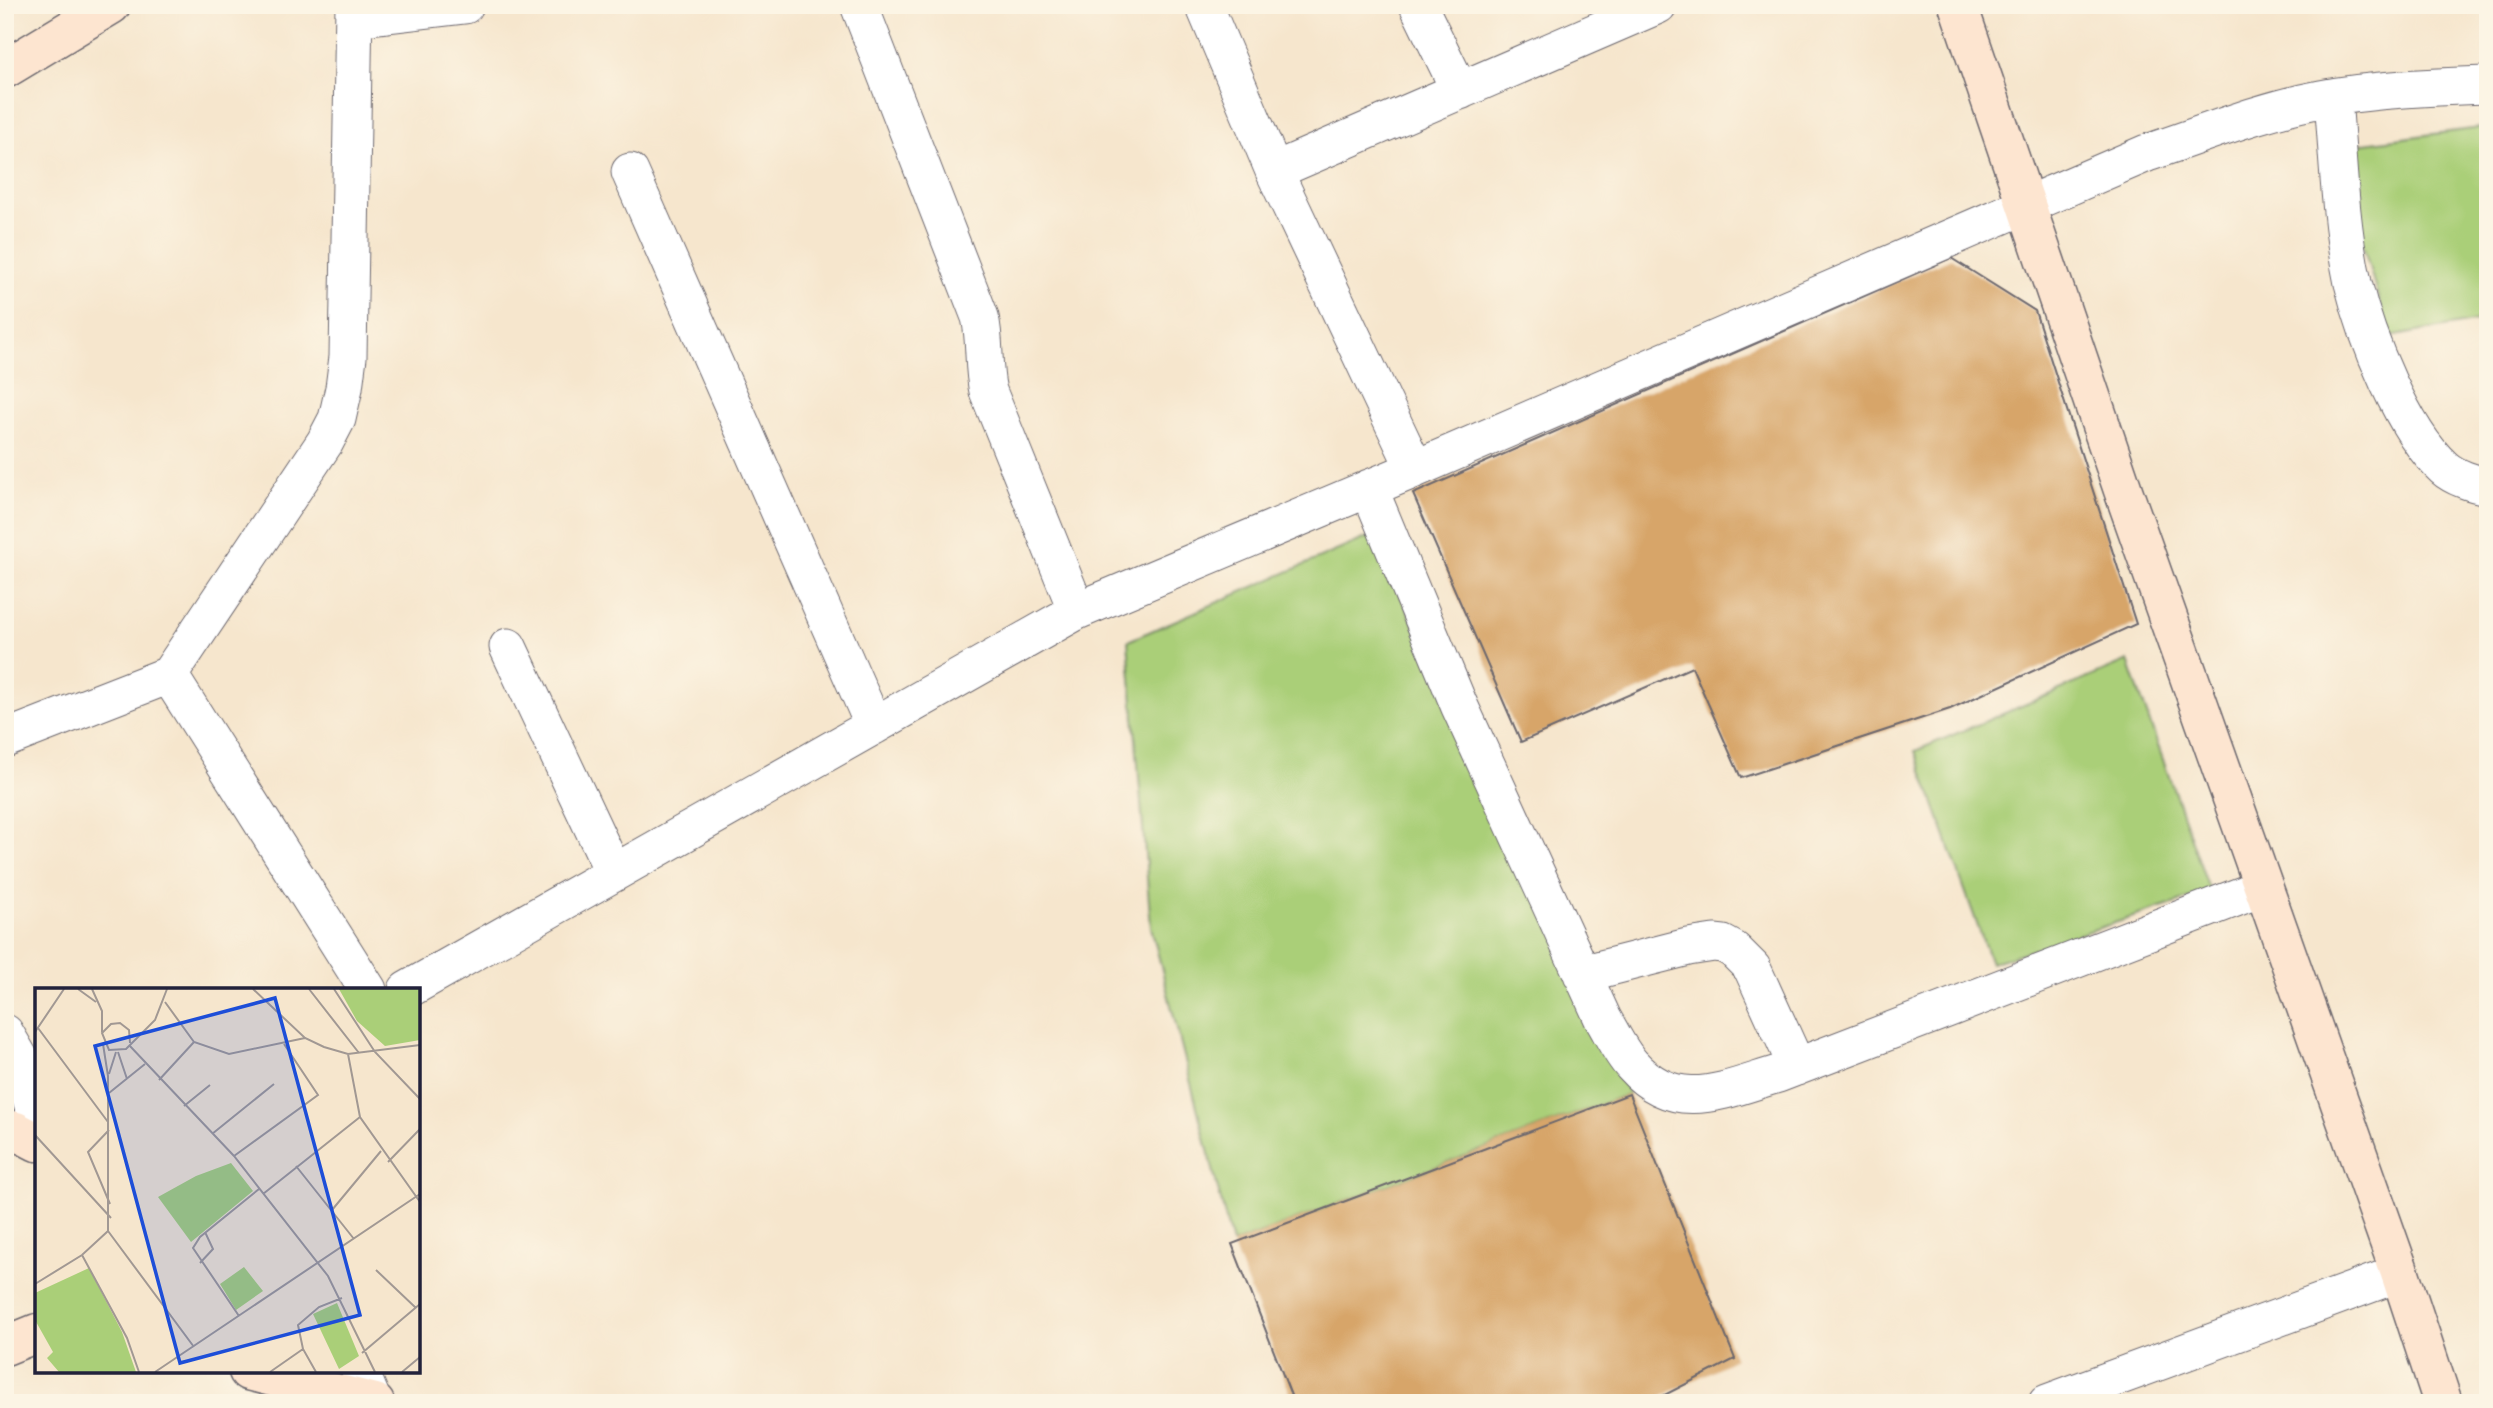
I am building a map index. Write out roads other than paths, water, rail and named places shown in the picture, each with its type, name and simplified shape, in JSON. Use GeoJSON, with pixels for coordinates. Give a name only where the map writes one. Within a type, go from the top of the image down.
{"type":"FeatureCollection","features":[{"type":"Feature","properties":{"kind":"main road"},"geometry":{"type":"LineString","coordinates":[[5,69],[111,5]]}},
{"type":"Feature","properties":{"kind":"main road"},"geometry":{"type":"LineString","coordinates":[[1958,5],[2129,506],[2400,1273],[2443,1403]]}},
{"type":"Feature","properties":{"kind":"main road"},"geometry":{"type":"LineString","coordinates":[[5,1129],[16,1131],[35,1141]]}},
{"type":"Feature","properties":{"kind":"main road"},"geometry":{"type":"LineString","coordinates":[[5,1346],[35,1334]]}},
{"type":"Feature","properties":{"kind":"main road"},"geometry":{"type":"LineString","coordinates":[[5,1346],[35,1350]]}},
{"type":"Feature","properties":{"kind":"main road"},"geometry":{"type":"LineString","coordinates":[[256,1373],[374,1402]]}},
{"type":"Feature","properties":{"kind":"street"},"geometry":{"type":"LineString","coordinates":[[5,738],[169,675],[312,463],[337,419],[348,357],[354,12],[465,5]]}},
{"type":"Feature","properties":{"kind":"street"},"geometry":{"type":"LineString","coordinates":[[859,5],[979,317],[983,332],[988,391],[1077,611]]}},
{"type":"Feature","properties":{"kind":"street"},"geometry":{"type":"LineString","coordinates":[[1205,5],[1274,171],[1415,469]]}},
{"type":"Feature","properties":{"kind":"street"},"geometry":{"type":"LineString","coordinates":[[1418,5],[1460,91]]}},
{"type":"Feature","properties":{"kind":"street"},"geometry":{"type":"LineString","coordinates":[[1274,171],[1658,5]]}},
{"type":"Feature","properties":{"kind":"street"},"geometry":{"type":"LineString","coordinates":[[411,988],[1077,611],[1415,469],[2147,153],[2245,119],[2333,98],[2378,92],[2488,85]]}},
{"type":"Feature","properties":{"kind":"street"},"geometry":{"type":"LineString","coordinates":[[2333,98],[2342,213],[2354,284],[2371,338],[2395,397],[2420,443],[2446,470],[2479,485],[2488,486]]}},
{"type":"Feature","properties":{"kind":"street"},"geometry":{"type":"LineString","coordinates":[[630,172],[874,726]]}},
{"type":"Feature","properties":{"kind":"street"},"geometry":{"type":"LineString","coordinates":[[1369,488],[1460,705],[1603,1018],[1630,1064],[1651,1083],[1670,1093],[1686,1096],[1711,1094],[1797,1067],[2264,887]]}},
{"type":"Feature","properties":{"kind":"street"},"geometry":{"type":"LineString","coordinates":[[509,647],[614,873]]}},
{"type":"Feature","properties":{"kind":"street"},"geometry":{"type":"LineString","coordinates":[[169,675],[367,988]]}},
{"type":"Feature","properties":{"kind":"street"},"geometry":{"type":"LineString","coordinates":[[1582,974],[1688,947],[1723,944],[1734,950],[1752,968],[1797,1067]]}},
{"type":"Feature","properties":{"kind":"street"},"geometry":{"type":"LineString","coordinates":[[10,1054],[35,1114]]}},
{"type":"Feature","properties":{"kind":"street"},"geometry":{"type":"LineString","coordinates":[[2047,1403],[2400,1273]]}},
{"type":"Feature","properties":{"kind":"street"},"geometry":{"type":"LineString","coordinates":[[361,1373],[374,1402]]}}]}
